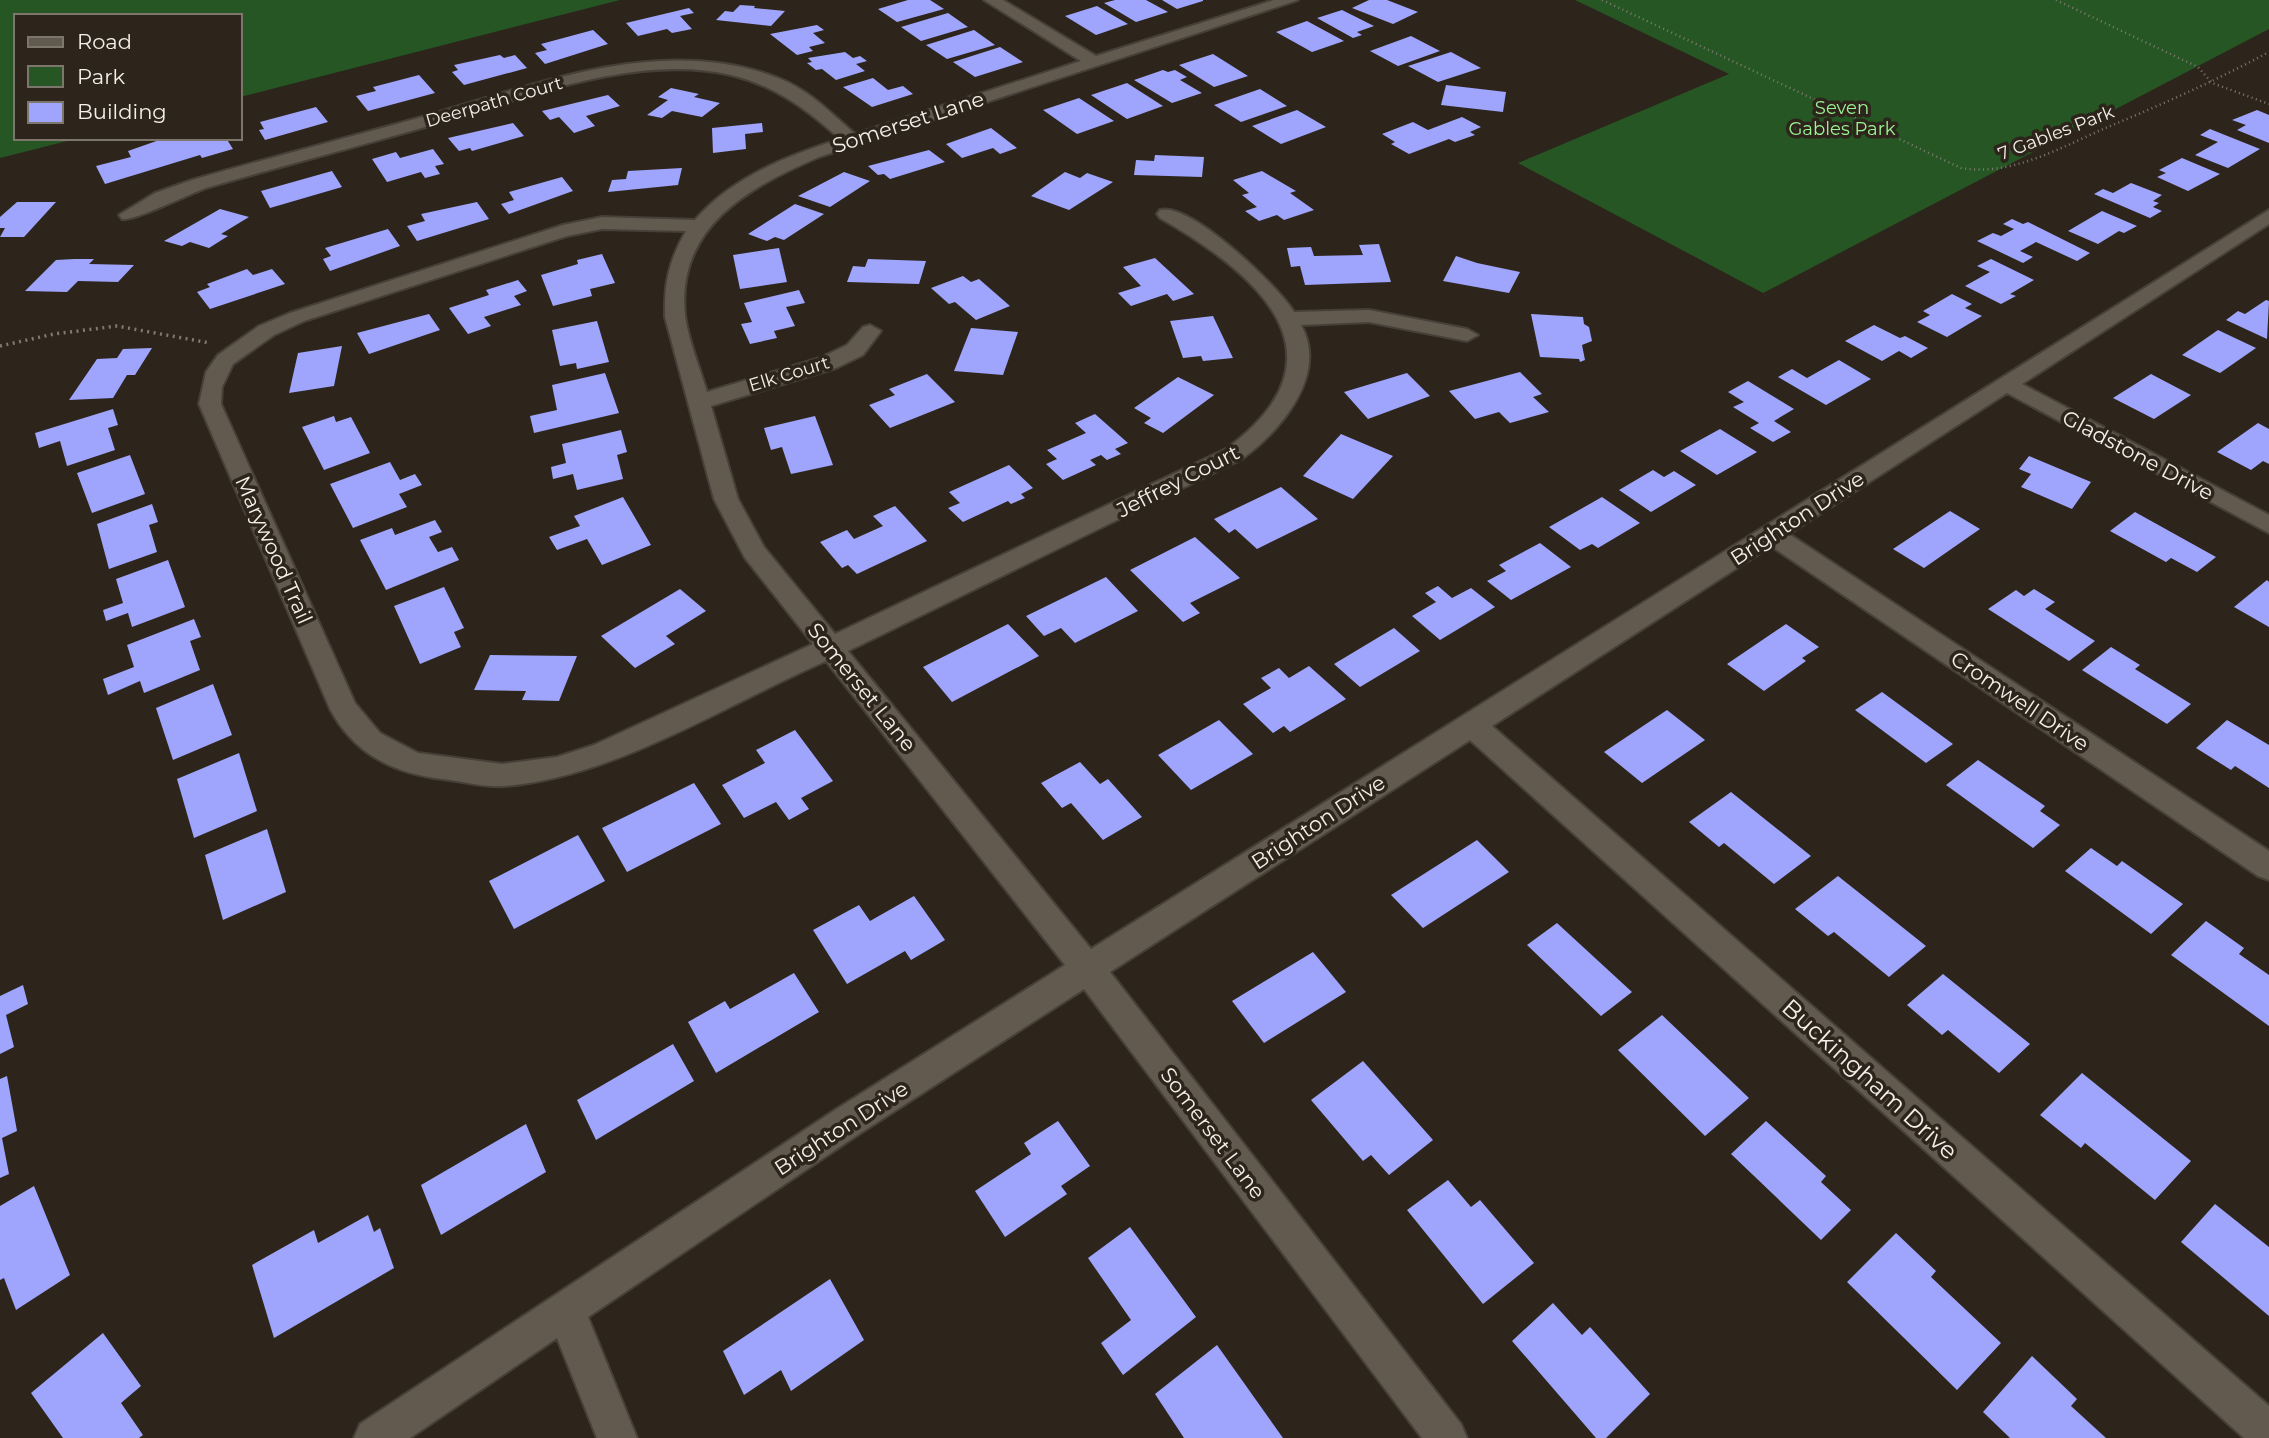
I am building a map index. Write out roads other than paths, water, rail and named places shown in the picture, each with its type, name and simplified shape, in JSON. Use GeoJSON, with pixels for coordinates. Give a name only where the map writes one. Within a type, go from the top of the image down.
{"type":"FeatureCollection","features":[{"type":"Feature","properties":{"kind":"street"},"geometry":{"type":"LineString","coordinates":[[992,0],[1094,62]]}},
{"type":"Feature","properties":{"kind":"street","name":"Somerset Lane"},"geometry":{"type":"LineString","coordinates":[[1290,0],[852,141],[775,169],[733,195],[698,226],[679,260],[672,298],[726,499],[737,526],[754,552],[1088,970],[1447,1438]]}},
{"type":"Feature","properties":{"kind":"street","name":"Deerpath Court"},"geometry":{"type":"LineString","coordinates":[[129,215],[162,197],[200,184],[577,78],[639,68],[676,66],[731,71],[770,80],[802,98],[852,141]]}},
{"type":"Feature","properties":{"kind":"street","name":"Jeffrey Court"},"geometry":{"type":"LineString","coordinates":[[830,648],[1190,477],[1259,436],[1286,403],[1301,352],[1289,319],[1270,295],[1216,242],[1167,214]]}},
{"type":"Feature","properties":{"kind":"street","name":"Brighton Drive"},"geometry":{"type":"LineString","coordinates":[[374,1438],[847,1122],[2269,216]]}},
{"type":"Feature","properties":{"kind":"street","name":"Marywood Trail"},"geometry":{"type":"LineString","coordinates":[[698,226],[602,223],[572,229],[298,317],[274,327],[226,356],[211,383],[209,404],[344,709],[370,741],[390,754],[415,764],[502,775],[556,768],[604,753],[830,648]]}},
{"type":"Feature","properties":{"kind":"street"},"geometry":{"type":"LineString","coordinates":[[1289,319],[1368,316],[1467,335]]}},
{"type":"Feature","properties":{"kind":"street","name":"Elk Court"},"geometry":{"type":"LineString","coordinates":[[699,402],[828,363],[855,350],[870,331]]}},
{"type":"Feature","properties":{"kind":"street","name":"Gladstone Drive"},"geometry":{"type":"LineString","coordinates":[[2006,384],[2269,525]]}},
{"type":"Feature","properties":{"kind":"street","name":"Cromwell Drive"},"geometry":{"type":"LineString","coordinates":[[1771,534],[2269,867]]}},
{"type":"Feature","properties":{"kind":"street","name":"Buckingham Drive"},"geometry":{"type":"LineString","coordinates":[[1471,724],[2269,1433]]}},
{"type":"Feature","properties":{"kind":"street"},"geometry":{"type":"LineString","coordinates":[[566,1311],[617,1438]]}},
{"type":"Feature","properties":{"kind":"park label","name":"Seven Gables Park"},"geometry":{"type":"Point","coordinates":[1842,118]}}]}
